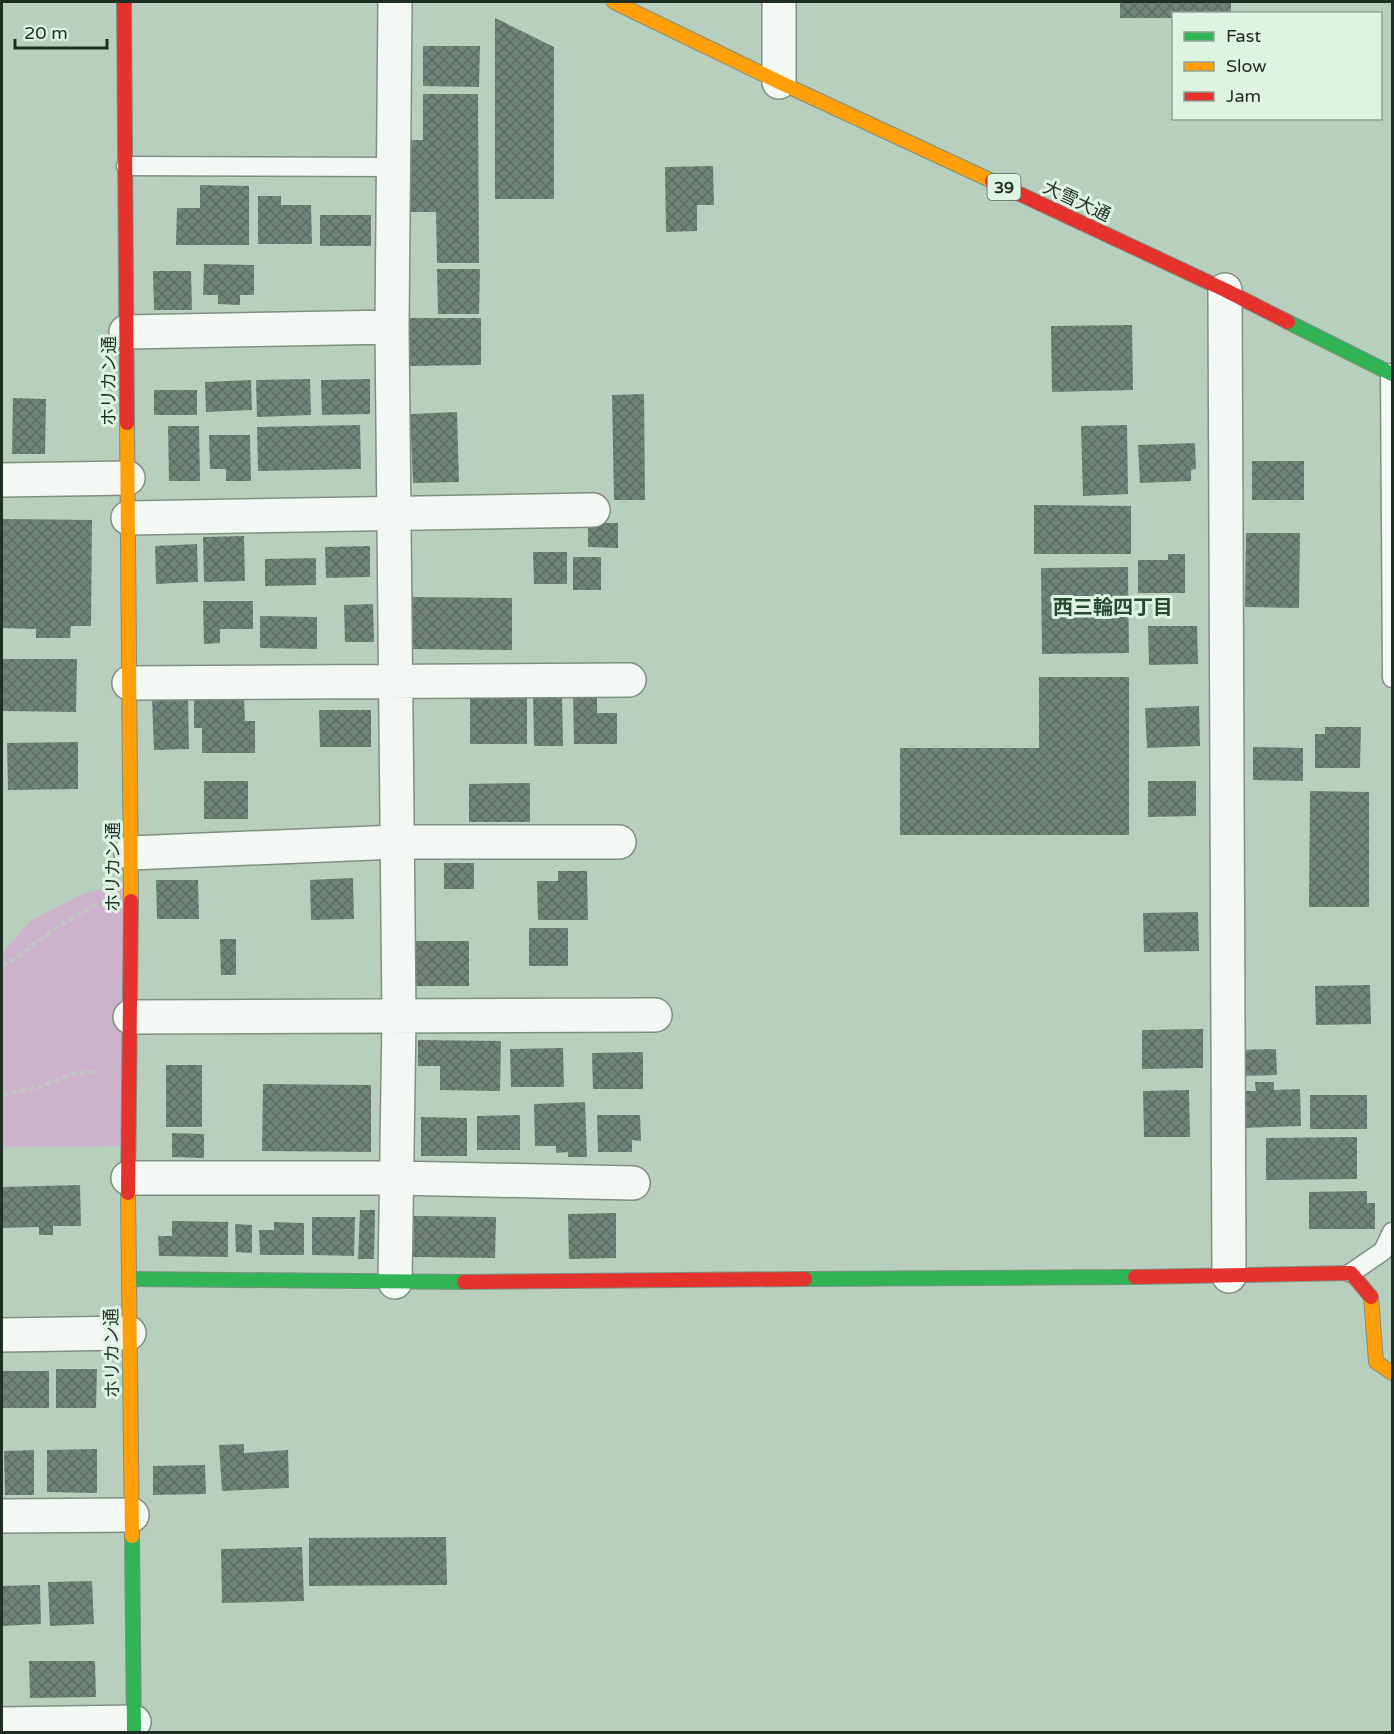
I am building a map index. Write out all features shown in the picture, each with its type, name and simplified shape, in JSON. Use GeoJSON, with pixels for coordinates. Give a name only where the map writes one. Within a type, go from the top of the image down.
{"type":"FeatureCollection","features":[{"type":"Feature","properties":{"kind":"main road","name":"ホリカン通"},"geometry":{"type":"LineString","coordinates":[[124,2],[131,853],[128,1178],[134,1727]]}},
{"type":"Feature","properties":{"kind":"main road","name":"大雪大通"},"geometry":{"type":"LineString","coordinates":[[614,2],[779,82],[1225,290],[1391,374]]}},
{"type":"Feature","properties":{"kind":"main road"},"geometry":{"type":"LineString","coordinates":[[129,1279],[395,1282],[1229,1276],[1351,1273],[1372,1299],[1376,1362],[1392,1373]]}},
{"type":"Feature","properties":{"kind":"street"},"geometry":{"type":"LineString","coordinates":[[395,2],[392,327],[399,1017],[395,1282]]}},
{"type":"Feature","properties":{"kind":"street"},"geometry":{"type":"LineString","coordinates":[[778,2],[779,82]]}},
{"type":"Feature","properties":{"kind":"street"},"geometry":{"type":"LineString","coordinates":[[1225,290],[1229,1276]]}},
{"type":"Feature","properties":{"kind":"street"},"geometry":{"type":"LineString","coordinates":[[126,332],[392,327]]}},
{"type":"Feature","properties":{"kind":"street"},"geometry":{"type":"LineString","coordinates":[[2,480],[128,478]]}},
{"type":"Feature","properties":{"kind":"street"},"geometry":{"type":"LineString","coordinates":[[128,518],[593,510]]}},
{"type":"Feature","properties":{"kind":"street"},"geometry":{"type":"LineString","coordinates":[[129,682],[629,680]]}},
{"type":"Feature","properties":{"kind":"street"},"geometry":{"type":"LineString","coordinates":[[131,853],[397,842],[619,842]]}},
{"type":"Feature","properties":{"kind":"street"},"geometry":{"type":"LineString","coordinates":[[130,1017],[655,1015]]}},
{"type":"Feature","properties":{"kind":"street"},"geometry":{"type":"LineString","coordinates":[[128,1178],[396,1178],[633,1183]]}},
{"type":"Feature","properties":{"kind":"street"},"geometry":{"type":"LineString","coordinates":[[2,1335],[129,1333]]}},
{"type":"Feature","properties":{"kind":"street"},"geometry":{"type":"LineString","coordinates":[[2,1516],[132,1515]]}},
{"type":"Feature","properties":{"kind":"street"},"geometry":{"type":"LineString","coordinates":[[2,1724],[134,1727]]}},
{"type":"Feature","properties":{"kind":"lane"},"geometry":{"type":"LineString","coordinates":[[126,166],[394,167]]}},
{"type":"Feature","properties":{"kind":"lane"},"geometry":{"type":"LineString","coordinates":[[1391,374],[1392,678]]}},
{"type":"Feature","properties":{"kind":"lane"},"geometry":{"type":"LineString","coordinates":[[1351,1273],[1383,1251],[1392,1232]]}},
{"type":"Feature","properties":{"kind":"path"},"geometry":{"type":"LineString","coordinates":[[2,966],[60,925],[103,901],[131,897]]}},
{"type":"Feature","properties":{"kind":"path"},"geometry":{"type":"LineString","coordinates":[[2,1095],[38,1087],[73,1074],[130,1068]]}},
{"type":"Feature","properties":{"kind":"shaded area"},"geometry":{"type":"Polygon","coordinates":[[[131,883],[128,1146],[2,1147],[2,954],[30,921],[85,893],[131,883]]]}},
{"type":"Feature","properties":{"kind":"building"},"geometry":{"type":"Polygon","coordinates":[[[1120,2],[1231,2],[1231,12],[1172,12],[1172,18],[1120,18],[1120,2]]]}},
{"type":"Feature","properties":{"kind":"building"},"geometry":{"type":"Polygon","coordinates":[[[495,18],[554,47],[554,199],[495,199],[495,18]]]}},
{"type":"Feature","properties":{"kind":"building"},"geometry":{"type":"Polygon","coordinates":[[[423,46],[480,46],[479,87],[423,86],[423,46]]]}},
{"type":"Feature","properties":{"kind":"building"},"geometry":{"type":"Polygon","coordinates":[[[423,94],[478,94],[479,263],[437,263],[436,212],[407,212],[406,140],[423,140],[423,94]]]}},
{"type":"Feature","properties":{"kind":"building"},"geometry":{"type":"Polygon","coordinates":[[[713,166],[714,205],[697,205],[697,231],[666,232],[665,167],[713,166]]]}},
{"type":"Feature","properties":{"kind":"building"},"geometry":{"type":"Polygon","coordinates":[[[200,185],[249,186],[249,245],[176,245],[177,208],[200,208],[200,185]]]}},
{"type":"Feature","properties":{"kind":"building"},"geometry":{"type":"Polygon","coordinates":[[[258,196],[281,196],[281,205],[311,205],[312,244],[258,244],[258,196]]]}},
{"type":"Feature","properties":{"kind":"building"},"geometry":{"type":"Polygon","coordinates":[[[320,215],[371,215],[371,246],[320,246],[320,215]]]}},
{"type":"Feature","properties":{"kind":"building"},"geometry":{"type":"Polygon","coordinates":[[[204,264],[254,265],[254,295],[240,295],[240,305],[218,304],[218,295],[203,295],[204,264]]]}},
{"type":"Feature","properties":{"kind":"building"},"geometry":{"type":"Polygon","coordinates":[[[437,269],[480,269],[479,314],[438,314],[437,269]]]}},
{"type":"Feature","properties":{"kind":"building"},"geometry":{"type":"Polygon","coordinates":[[[153,271],[191,271],[192,310],[154,310],[153,271]]]}},
{"type":"Feature","properties":{"kind":"building"},"geometry":{"type":"Polygon","coordinates":[[[407,318],[481,318],[481,365],[407,366],[407,318]]]}},
{"type":"Feature","properties":{"kind":"building"},"geometry":{"type":"Polygon","coordinates":[[[1132,325],[1133,390],[1052,392],[1051,326],[1132,325]]]}},
{"type":"Feature","properties":{"kind":"building"},"geometry":{"type":"Polygon","coordinates":[[[310,379],[311,415],[257,417],[256,380],[310,379]]]}},
{"type":"Feature","properties":{"kind":"building"},"geometry":{"type":"Polygon","coordinates":[[[370,379],[370,414],[322,415],[321,380],[370,379]]]}},
{"type":"Feature","properties":{"kind":"building"},"geometry":{"type":"Polygon","coordinates":[[[251,380],[252,410],[206,412],[205,382],[251,380]]]}},
{"type":"Feature","properties":{"kind":"building"},"geometry":{"type":"Polygon","coordinates":[[[154,390],[197,390],[197,415],[154,415],[154,390]]]}},
{"type":"Feature","properties":{"kind":"building"},"geometry":{"type":"Polygon","coordinates":[[[644,394],[645,500],[614,500],[612,395],[644,394]]]}},
{"type":"Feature","properties":{"kind":"building"},"geometry":{"type":"Polygon","coordinates":[[[13,398],[46,399],[45,454],[12,454],[13,398]]]}},
{"type":"Feature","properties":{"kind":"building"},"geometry":{"type":"Polygon","coordinates":[[[457,412],[459,482],[413,483],[410,414],[457,412]]]}},
{"type":"Feature","properties":{"kind":"building"},"geometry":{"type":"Polygon","coordinates":[[[360,425],[361,469],[258,471],[257,427],[360,425]]]}},
{"type":"Feature","properties":{"kind":"building"},"geometry":{"type":"Polygon","coordinates":[[[1127,425],[1128,494],[1083,496],[1081,426],[1127,425]]]}},
{"type":"Feature","properties":{"kind":"building"},"geometry":{"type":"Polygon","coordinates":[[[168,426],[199,426],[200,481],[169,481],[168,426]]]}},
{"type":"Feature","properties":{"kind":"building"},"geometry":{"type":"Polygon","coordinates":[[[209,435],[250,435],[251,481],[226,481],[226,469],[210,469],[209,435]]]}},
{"type":"Feature","properties":{"kind":"building"},"geometry":{"type":"Polygon","coordinates":[[[1195,443],[1196,469],[1191,470],[1191,481],[1140,483],[1138,445],[1195,443]]]}},
{"type":"Feature","properties":{"kind":"building"},"geometry":{"type":"Polygon","coordinates":[[[1252,461],[1304,461],[1304,500],[1252,500],[1252,461]]]}},
{"type":"Feature","properties":{"kind":"building"},"geometry":{"type":"Polygon","coordinates":[[[1034,505],[1131,506],[1131,554],[1034,554],[1034,505]]]}},
{"type":"Feature","properties":{"kind":"building"},"geometry":{"type":"Polygon","coordinates":[[[3,519],[92,520],[91,626],[71,626],[70,638],[36,638],[36,629],[2,628],[3,519]]]}},
{"type":"Feature","properties":{"kind":"building"},"geometry":{"type":"Polygon","coordinates":[[[588,523],[618,523],[618,548],[588,547],[588,523]]]}},
{"type":"Feature","properties":{"kind":"building"},"geometry":{"type":"Polygon","coordinates":[[[1246,533],[1300,533],[1299,608],[1245,607],[1246,533]]]}},
{"type":"Feature","properties":{"kind":"building"},"geometry":{"type":"Polygon","coordinates":[[[244,536],[245,581],[204,582],[203,537],[244,536]]]}},
{"type":"Feature","properties":{"kind":"building"},"geometry":{"type":"Polygon","coordinates":[[[197,544],[198,582],[156,584],[155,546],[197,544]]]}},
{"type":"Feature","properties":{"kind":"building"},"geometry":{"type":"Polygon","coordinates":[[[370,546],[370,577],[326,578],[325,547],[370,546]]]}},
{"type":"Feature","properties":{"kind":"building"},"geometry":{"type":"Polygon","coordinates":[[[533,552],[567,552],[567,584],[534,584],[533,552]]]}},
{"type":"Feature","properties":{"kind":"building"},"geometry":{"type":"Polygon","coordinates":[[[1168,554],[1185,554],[1185,593],[1138,593],[1138,560],[1168,560],[1168,554]]]}},
{"type":"Feature","properties":{"kind":"building"},"geometry":{"type":"Polygon","coordinates":[[[573,557],[601,557],[601,590],[573,590],[573,557]]]}},
{"type":"Feature","properties":{"kind":"building"},"geometry":{"type":"Polygon","coordinates":[[[316,558],[316,585],[265,586],[265,559],[316,558]]]}},
{"type":"Feature","properties":{"kind":"building"},"geometry":{"type":"Polygon","coordinates":[[[1128,567],[1129,653],[1042,654],[1041,568],[1128,567]]]}},
{"type":"Feature","properties":{"kind":"building"},"geometry":{"type":"Polygon","coordinates":[[[411,597],[512,598],[512,650],[411,649],[411,597]]]}},
{"type":"Feature","properties":{"kind":"building"},"geometry":{"type":"Polygon","coordinates":[[[203,601],[253,601],[253,629],[220,629],[220,643],[204,644],[203,601]]]}},
{"type":"Feature","properties":{"kind":"building"},"geometry":{"type":"Polygon","coordinates":[[[373,604],[374,642],[345,642],[344,605],[373,604]]]}},
{"type":"Feature","properties":{"kind":"building"},"geometry":{"type":"Polygon","coordinates":[[[260,616],[317,617],[317,649],[260,648],[260,616]]]}},
{"type":"Feature","properties":{"kind":"building"},"geometry":{"type":"Polygon","coordinates":[[[1148,626],[1197,626],[1198,664],[1149,665],[1148,626]]]}},
{"type":"Feature","properties":{"kind":"building"},"geometry":{"type":"Polygon","coordinates":[[[3,659],[77,659],[76,712],[3,711],[3,659]]]}},
{"type":"Feature","properties":{"kind":"building"},"geometry":{"type":"Polygon","coordinates":[[[1039,677],[1129,677],[1129,835],[900,835],[900,748],[1039,748],[1039,677]]]}},
{"type":"Feature","properties":{"kind":"building"},"geometry":{"type":"Polygon","coordinates":[[[573,690],[597,690],[597,713],[617,713],[617,744],[574,744],[573,690]]]}},
{"type":"Feature","properties":{"kind":"building"},"geometry":{"type":"Polygon","coordinates":[[[533,692],[562,692],[563,746],[534,746],[533,692]]]}},
{"type":"Feature","properties":{"kind":"building"},"geometry":{"type":"Polygon","coordinates":[[[470,694],[527,694],[527,744],[470,744],[470,694]]]}},
{"type":"Feature","properties":{"kind":"building"},"geometry":{"type":"Polygon","coordinates":[[[188,697],[189,749],[154,750],[152,698],[188,697]]]}},
{"type":"Feature","properties":{"kind":"building"},"geometry":{"type":"Polygon","coordinates":[[[194,697],[244,697],[245,721],[255,721],[255,753],[202,753],[202,728],[194,728],[194,697]]]}},
{"type":"Feature","properties":{"kind":"building"},"geometry":{"type":"Polygon","coordinates":[[[1199,706],[1200,746],[1147,748],[1145,708],[1199,706]]]}},
{"type":"Feature","properties":{"kind":"building"},"geometry":{"type":"Polygon","coordinates":[[[319,710],[371,710],[371,747],[320,747],[319,710]]]}},
{"type":"Feature","properties":{"kind":"building"},"geometry":{"type":"Polygon","coordinates":[[[1325,727],[1361,727],[1360,768],[1315,768],[1315,734],[1325,734],[1325,727]]]}},
{"type":"Feature","properties":{"kind":"building"},"geometry":{"type":"Polygon","coordinates":[[[78,742],[78,789],[8,790],[7,743],[78,742]]]}},
{"type":"Feature","properties":{"kind":"building"},"geometry":{"type":"Polygon","coordinates":[[[1253,747],[1303,748],[1303,781],[1253,780],[1253,747]]]}},
{"type":"Feature","properties":{"kind":"building"},"geometry":{"type":"Polygon","coordinates":[[[204,781],[248,781],[248,819],[204,819],[204,781]]]}},
{"type":"Feature","properties":{"kind":"building"},"geometry":{"type":"Polygon","coordinates":[[[1148,781],[1196,781],[1196,816],[1148,817],[1148,781]]]}},
{"type":"Feature","properties":{"kind":"building"},"geometry":{"type":"Polygon","coordinates":[[[530,783],[530,822],[469,822],[469,784],[530,783]]]}},
{"type":"Feature","properties":{"kind":"building"},"geometry":{"type":"Polygon","coordinates":[[[1310,791],[1369,792],[1369,907],[1309,907],[1310,791]]]}},
{"type":"Feature","properties":{"kind":"building"},"geometry":{"type":"Polygon","coordinates":[[[444,863],[474,863],[474,889],[444,889],[444,863]]]}},
{"type":"Feature","properties":{"kind":"building"},"geometry":{"type":"Polygon","coordinates":[[[558,871],[587,871],[588,920],[538,920],[537,881],[558,881],[558,871]]]}},
{"type":"Feature","properties":{"kind":"building"},"geometry":{"type":"Polygon","coordinates":[[[353,878],[354,919],[311,920],[310,880],[353,878]]]}},
{"type":"Feature","properties":{"kind":"building"},"geometry":{"type":"Polygon","coordinates":[[[156,880],[198,880],[199,919],[157,919],[156,880]]]}},
{"type":"Feature","properties":{"kind":"building"},"geometry":{"type":"Polygon","coordinates":[[[1198,912],[1199,951],[1144,952],[1143,913],[1198,912]]]}},
{"type":"Feature","properties":{"kind":"building"},"geometry":{"type":"Polygon","coordinates":[[[529,928],[568,928],[568,966],[529,966],[529,928]]]}},
{"type":"Feature","properties":{"kind":"building"},"geometry":{"type":"Polygon","coordinates":[[[220,939],[236,939],[236,975],[221,975],[220,939]]]}},
{"type":"Feature","properties":{"kind":"building"},"geometry":{"type":"Polygon","coordinates":[[[411,941],[469,941],[469,986],[411,986],[411,941]]]}},
{"type":"Feature","properties":{"kind":"building"},"geometry":{"type":"Polygon","coordinates":[[[1370,985],[1371,1024],[1316,1025],[1315,986],[1370,985]]]}},
{"type":"Feature","properties":{"kind":"building"},"geometry":{"type":"Polygon","coordinates":[[[1203,1029],[1203,1068],[1142,1069],[1142,1030],[1203,1029]]]}},
{"type":"Feature","properties":{"kind":"building"},"geometry":{"type":"Polygon","coordinates":[[[418,1040],[501,1041],[500,1091],[440,1090],[440,1066],[418,1066],[418,1040]]]}},
{"type":"Feature","properties":{"kind":"building"},"geometry":{"type":"Polygon","coordinates":[[[563,1048],[564,1087],[511,1087],[510,1049],[563,1048]]]}},
{"type":"Feature","properties":{"kind":"building"},"geometry":{"type":"Polygon","coordinates":[[[1276,1049],[1277,1075],[1237,1076],[1237,1050],[1276,1049]]]}},
{"type":"Feature","properties":{"kind":"building"},"geometry":{"type":"Polygon","coordinates":[[[643,1052],[643,1089],[593,1089],[592,1053],[643,1052]]]}},
{"type":"Feature","properties":{"kind":"building"},"geometry":{"type":"Polygon","coordinates":[[[166,1065],[202,1065],[202,1127],[166,1127],[166,1065]]]}},
{"type":"Feature","properties":{"kind":"building"},"geometry":{"type":"Polygon","coordinates":[[[1255,1082],[1274,1082],[1274,1090],[1300,1089],[1301,1126],[1242,1128],[1241,1091],[1256,1091],[1255,1082]]]}},
{"type":"Feature","properties":{"kind":"building"},"geometry":{"type":"Polygon","coordinates":[[[263,1084],[371,1085],[371,1152],[262,1151],[263,1084]]]}},
{"type":"Feature","properties":{"kind":"building"},"geometry":{"type":"Polygon","coordinates":[[[1189,1090],[1190,1137],[1144,1137],[1143,1091],[1189,1090]]]}},
{"type":"Feature","properties":{"kind":"building"},"geometry":{"type":"Polygon","coordinates":[[[1310,1095],[1367,1095],[1367,1129],[1310,1129],[1310,1095]]]}},
{"type":"Feature","properties":{"kind":"building"},"geometry":{"type":"Polygon","coordinates":[[[585,1102],[587,1157],[568,1157],[568,1152],[556,1153],[556,1146],[535,1146],[534,1104],[585,1102]]]}},
{"type":"Feature","properties":{"kind":"building"},"geometry":{"type":"Polygon","coordinates":[[[520,1115],[520,1150],[477,1150],[477,1116],[520,1115]]]}},
{"type":"Feature","properties":{"kind":"building"},"geometry":{"type":"Polygon","coordinates":[[[597,1115],[640,1115],[641,1141],[632,1140],[632,1152],[598,1152],[597,1115]]]}},
{"type":"Feature","properties":{"kind":"building"},"geometry":{"type":"Polygon","coordinates":[[[421,1117],[467,1118],[467,1156],[421,1156],[421,1117]]]}},
{"type":"Feature","properties":{"kind":"building"},"geometry":{"type":"Polygon","coordinates":[[[172,1133],[204,1134],[204,1158],[172,1157],[172,1133]]]}},
{"type":"Feature","properties":{"kind":"building"},"geometry":{"type":"Polygon","coordinates":[[[1357,1137],[1357,1179],[1266,1180],[1266,1138],[1357,1137]]]}},
{"type":"Feature","properties":{"kind":"building"},"geometry":{"type":"Polygon","coordinates":[[[80,1185],[81,1226],[53,1226],[53,1235],[39,1235],[39,1227],[2,1228],[2,1187],[80,1185]]]}},
{"type":"Feature","properties":{"kind":"building"},"geometry":{"type":"Polygon","coordinates":[[[1367,1191],[1367,1203],[1375,1203],[1375,1229],[1309,1229],[1309,1192],[1367,1191]]]}},
{"type":"Feature","properties":{"kind":"building"},"geometry":{"type":"Polygon","coordinates":[[[360,1210],[375,1210],[374,1259],[358,1259],[360,1210]]]}},
{"type":"Feature","properties":{"kind":"building"},"geometry":{"type":"Polygon","coordinates":[[[616,1213],[616,1258],[569,1259],[568,1214],[616,1213]]]}},
{"type":"Feature","properties":{"kind":"building"},"geometry":{"type":"Polygon","coordinates":[[[414,1216],[496,1217],[495,1258],[413,1257],[414,1216]]]}},
{"type":"Feature","properties":{"kind":"building"},"geometry":{"type":"Polygon","coordinates":[[[312,1217],[355,1217],[354,1256],[312,1255],[312,1217]]]}},
{"type":"Feature","properties":{"kind":"building"},"geometry":{"type":"Polygon","coordinates":[[[172,1221],[228,1222],[228,1257],[159,1256],[158,1236],[172,1236],[172,1221]]]}},
{"type":"Feature","properties":{"kind":"building"},"geometry":{"type":"Polygon","coordinates":[[[274,1222],[304,1223],[304,1255],[260,1255],[259,1230],[274,1230],[274,1222]]]}},
{"type":"Feature","properties":{"kind":"building"},"geometry":{"type":"Polygon","coordinates":[[[235,1224],[252,1225],[252,1253],[236,1252],[235,1224]]]}},
{"type":"Feature","properties":{"kind":"building"},"geometry":{"type":"Polygon","coordinates":[[[56,1369],[97,1369],[96,1408],[56,1408],[56,1369]]]}},
{"type":"Feature","properties":{"kind":"building"},"geometry":{"type":"Polygon","coordinates":[[[2,1371],[49,1371],[49,1408],[2,1408],[2,1371]]]}},
{"type":"Feature","properties":{"kind":"building"},"geometry":{"type":"Polygon","coordinates":[[[244,1444],[244,1453],[288,1450],[289,1488],[222,1491],[219,1445],[244,1444]]]}},
{"type":"Feature","properties":{"kind":"building"},"geometry":{"type":"Polygon","coordinates":[[[97,1449],[97,1493],[47,1492],[47,1450],[97,1449]]]}},
{"type":"Feature","properties":{"kind":"building"},"geometry":{"type":"Polygon","coordinates":[[[34,1450],[34,1495],[5,1495],[4,1451],[34,1450]]]}},
{"type":"Feature","properties":{"kind":"building"},"geometry":{"type":"Polygon","coordinates":[[[205,1465],[206,1494],[153,1495],[153,1466],[205,1465]]]}},
{"type":"Feature","properties":{"kind":"building"},"geometry":{"type":"Polygon","coordinates":[[[446,1537],[447,1585],[309,1586],[309,1538],[446,1537]]]}},
{"type":"Feature","properties":{"kind":"building"},"geometry":{"type":"Polygon","coordinates":[[[302,1547],[304,1601],[222,1603],[221,1549],[302,1547]]]}},
{"type":"Feature","properties":{"kind":"building"},"geometry":{"type":"Polygon","coordinates":[[[92,1581],[94,1624],[50,1626],[48,1582],[92,1581]]]}},
{"type":"Feature","properties":{"kind":"building"},"geometry":{"type":"Polygon","coordinates":[[[40,1585],[41,1624],[2,1626],[2,1586],[40,1585]]]}},
{"type":"Feature","properties":{"kind":"building"},"geometry":{"type":"Polygon","coordinates":[[[29,1661],[95,1661],[96,1697],[30,1698],[29,1661]]]}},
{"type":"Feature","properties":{"kind":"traffic: fast"},"geometry":{"type":"LineString","coordinates":[[1288,322],[1392,374]]}},
{"type":"Feature","properties":{"kind":"traffic: fast"},"geometry":{"type":"LineString","coordinates":[[805,1279],[1135,1277]]}},
{"type":"Feature","properties":{"kind":"traffic: fast"},"geometry":{"type":"LineString","coordinates":[[129,1279],[464,1282]]}},
{"type":"Feature","properties":{"kind":"traffic: fast"},"geometry":{"type":"LineString","coordinates":[[132,1536],[134,1732]]}},
{"type":"Feature","properties":{"kind":"traffic: slow"},"geometry":{"type":"LineString","coordinates":[[614,2],[992,181]]}},
{"type":"Feature","properties":{"kind":"traffic: slow"},"geometry":{"type":"LineString","coordinates":[[127,423],[131,901]]}},
{"type":"Feature","properties":{"kind":"traffic: slow"},"geometry":{"type":"LineString","coordinates":[[128,1193],[132,1536]]}},
{"type":"Feature","properties":{"kind":"traffic: slow"},"geometry":{"type":"LineString","coordinates":[[1371,1297],[1376,1362],[1392,1373]]}},
{"type":"Feature","properties":{"kind":"traffic: jam"},"geometry":{"type":"LineString","coordinates":[[124,2],[127,423]]}},
{"type":"Feature","properties":{"kind":"traffic: jam"},"geometry":{"type":"LineString","coordinates":[[992,181],[1288,322]]}},
{"type":"Feature","properties":{"kind":"traffic: jam"},"geometry":{"type":"LineString","coordinates":[[128,1193],[131,901]]}},
{"type":"Feature","properties":{"kind":"traffic: jam"},"geometry":{"type":"LineString","coordinates":[[1135,1277],[1351,1273],[1371,1297]]}},
{"type":"Feature","properties":{"kind":"traffic: jam"},"geometry":{"type":"LineString","coordinates":[[464,1282],[805,1279]]}},
{"type":"Feature","properties":{"kind":"district","name":"西三輪四丁目"},"geometry":{"type":"Point","coordinates":[1113,607]}}]}
